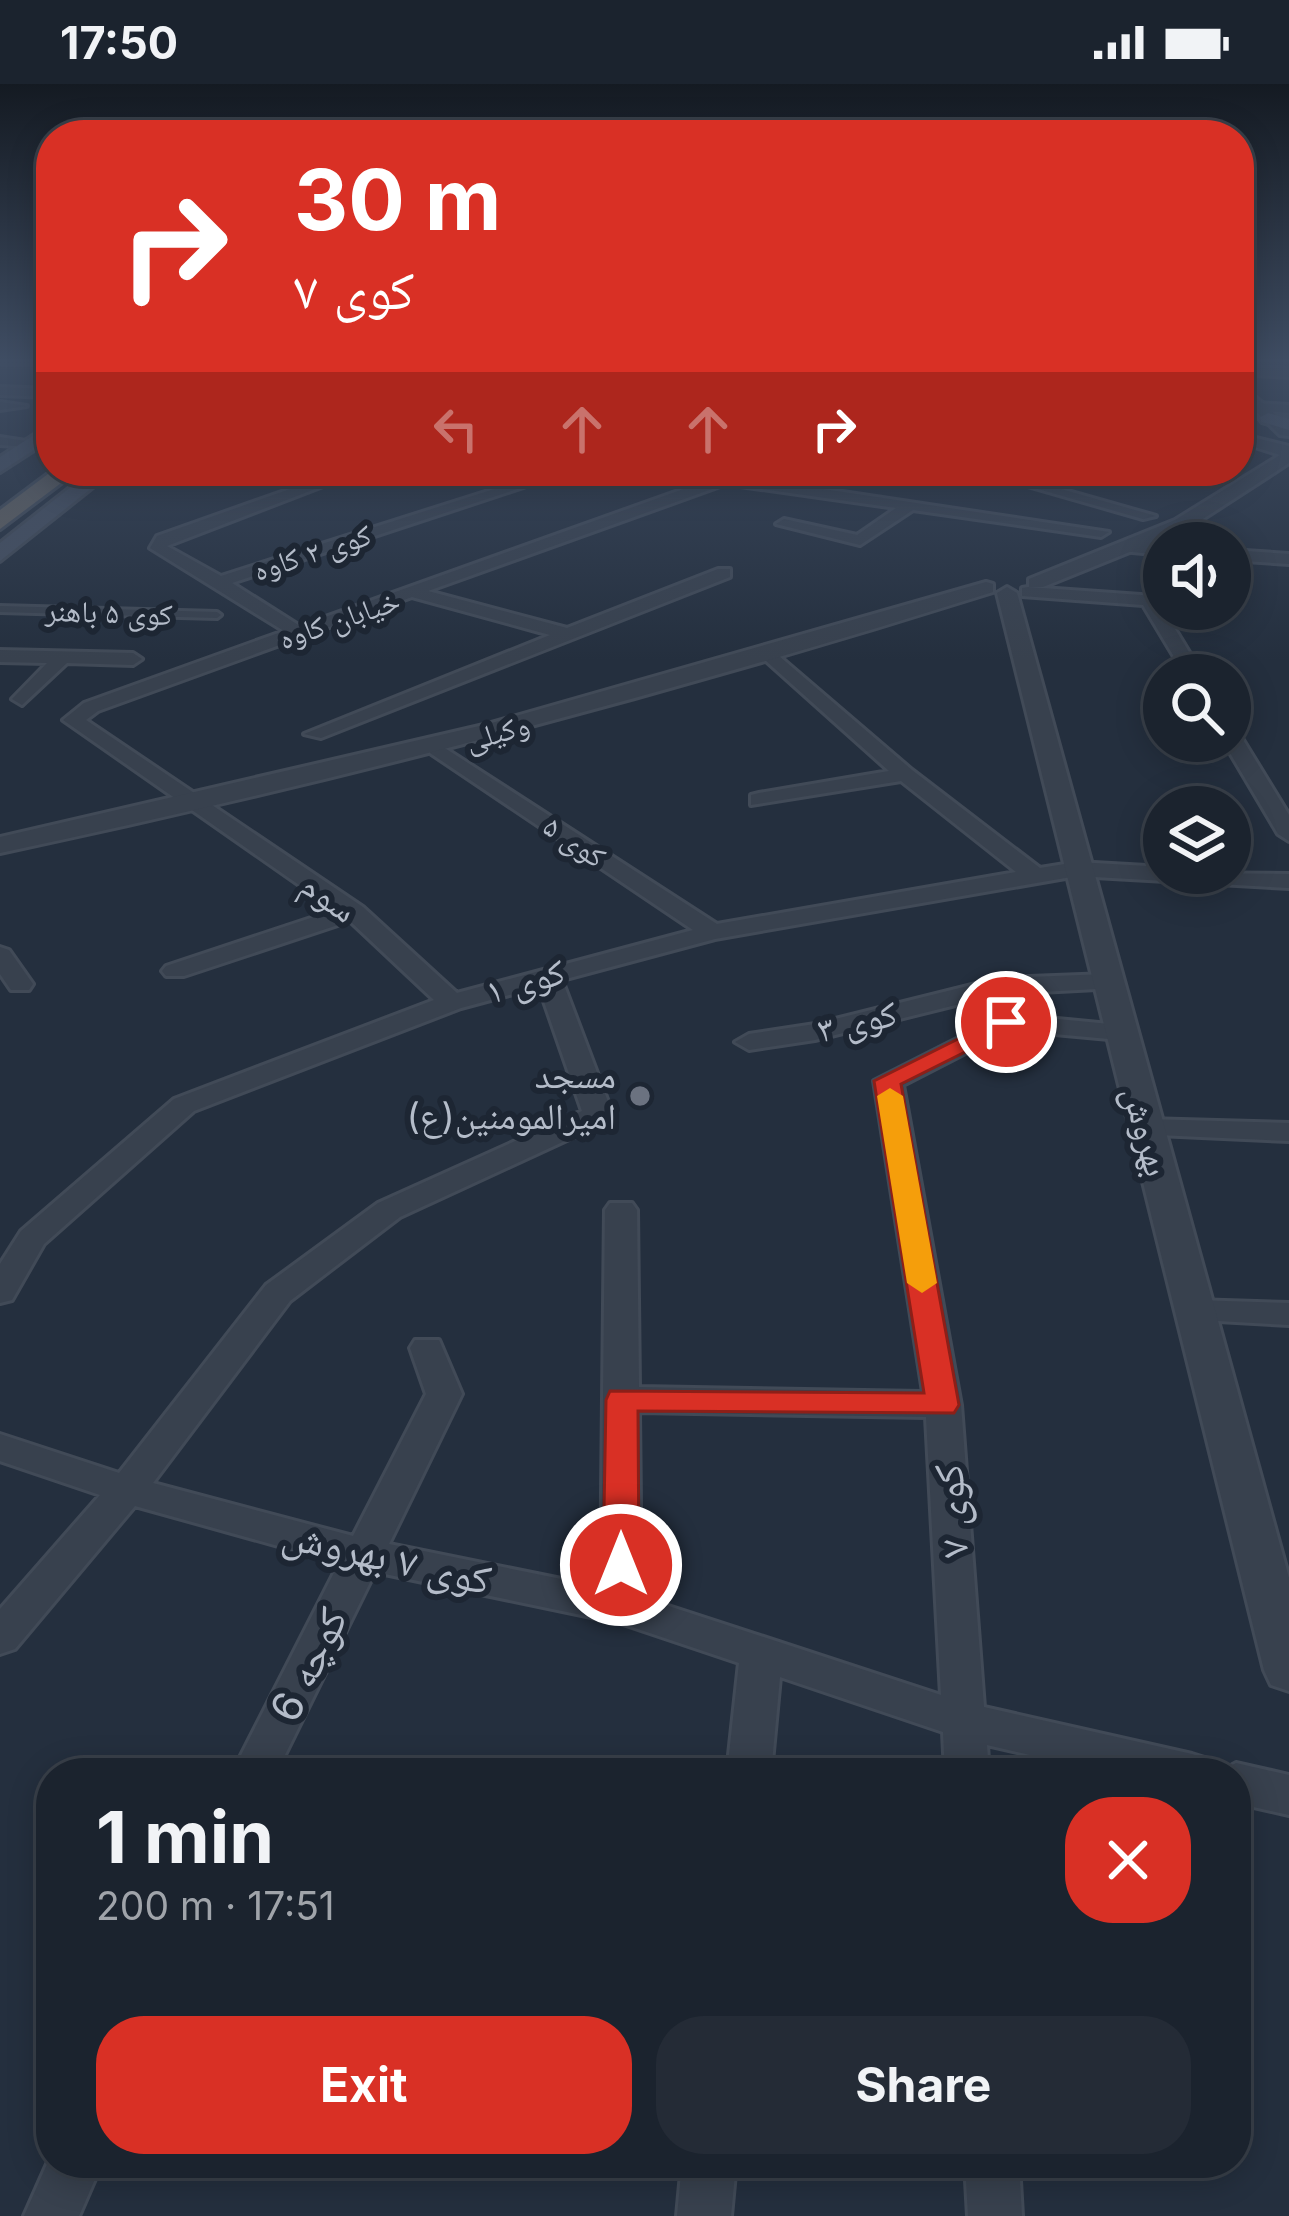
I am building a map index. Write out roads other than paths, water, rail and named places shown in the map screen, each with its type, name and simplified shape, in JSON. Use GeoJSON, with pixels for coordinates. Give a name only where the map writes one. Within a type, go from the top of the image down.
{"type":"FeatureCollection","features":[{"type":"Feature","properties":{"kind":"highway"},"geometry":{"type":"LineString","coordinates":[[0,493],[31,460]]}},
{"type":"Feature","properties":{"kind":"highway"},"geometry":{"type":"LineString","coordinates":[[0,523],[47,486]]}},
{"type":"Feature","properties":{"kind":"main road"},"geometry":{"type":"LineString","coordinates":[[0,554],[84,486]]}},
{"type":"Feature","properties":{"kind":"street"},"geometry":{"type":"LineString","coordinates":[[219,582],[158,548],[164,539],[313,486]]}},
{"type":"Feature","properties":{"kind":"street","name":"کوی ۲ کاوه"},"geometry":{"type":"LineString","coordinates":[[219,582],[518,486]]}},
{"type":"Feature","properties":{"kind":"street","name":"خیابان کاوه"},"geometry":{"type":"LineString","coordinates":[[194,806],[73,720],[91,707],[706,486]]}},
{"type":"Feature","properties":{"kind":"street"},"geometry":{"type":"LineString","coordinates":[[751,486],[1102,532]]}},
{"type":"Feature","properties":{"kind":"street"},"geometry":{"type":"LineString","coordinates":[[1055,486],[1163,508]]}},
{"type":"Feature","properties":{"kind":"street","name":"وکیلی"},"geometry":{"type":"LineString","coordinates":[[1014,586],[1102,532],[1163,508],[1195,486]]}},
{"type":"Feature","properties":{"kind":"street","name":"وکیلی"},"geometry":{"type":"LineString","coordinates":[[0,845],[437,749],[1014,586],[1128,548],[1182,524],[1239,486]]}},
{"type":"Feature","properties":{"kind":"street"},"geometry":{"type":"LineString","coordinates":[[784,524],[860,540],[910,505]]}},
{"type":"Feature","properties":{"kind":"street"},"geometry":{"type":"LineString","coordinates":[[1128,548],[1143,549]]}},
{"type":"Feature","properties":{"kind":"street"},"geometry":{"type":"LineString","coordinates":[[1251,556],[1289,559]]}},
{"type":"Feature","properties":{"kind":"street"},"geometry":{"type":"LineString","coordinates":[[314,734],[724,572]]}},
{"type":"Feature","properties":{"kind":"street","name":"کوی ۲ کاوه"},"geometry":{"type":"LineString","coordinates":[[219,582],[299,633]]}},
{"type":"Feature","properties":{"kind":"street"},"geometry":{"type":"LineString","coordinates":[[1014,586],[1149,600],[1181,654]]}},
{"type":"Feature","properties":{"kind":"street","name":"بهروش"},"geometry":{"type":"LineString","coordinates":[[1014,586],[1077,869],[1194,1311],[1274,1559],[1289,1670]]}},
{"type":"Feature","properties":{"kind":"street"},"geometry":{"type":"LineString","coordinates":[[416,593],[564,633]]}},
{"type":"Feature","properties":{"kind":"street"},"geometry":{"type":"LineString","coordinates":[[0,656],[134,659]]}},
{"type":"Feature","properties":{"kind":"street"},"geometry":{"type":"LineString","coordinates":[[772,656],[905,773],[1035,876]]}},
{"type":"Feature","properties":{"kind":"street"},"geometry":{"type":"LineString","coordinates":[[22,699],[63,658]]}},
{"type":"Feature","properties":{"kind":"street","name":"کوی ۵"},"geometry":{"type":"LineString","coordinates":[[437,749],[713,932]]}},
{"type":"Feature","properties":{"kind":"street"},"geometry":{"type":"LineString","coordinates":[[1246,762],[1289,834]]}},
{"type":"Feature","properties":{"kind":"street"},"geometry":{"type":"LineString","coordinates":[[758,800],[905,773]]}},
{"type":"Feature","properties":{"kind":"street","name":"سوم"},"geometry":{"type":"LineString","coordinates":[[194,806],[354,912],[452,1002]]}},
{"type":"Feature","properties":{"kind":"street","name":"کوی ۱"},"geometry":{"type":"LineString","coordinates":[[16,1236],[184,1105],[452,1002],[547,974],[713,932],[1077,869],[1289,881]]}},
{"type":"Feature","properties":{"kind":"street"},"geometry":{"type":"LineString","coordinates":[[175,970],[354,912]]}},
{"type":"Feature","properties":{"kind":"street"},"geometry":{"type":"LineString","coordinates":[[0,955],[20,984]]}},
{"type":"Feature","properties":{"kind":"street"},"geometry":{"type":"LineString","coordinates":[[0,1637],[127,1490],[278,1293],[389,1210],[598,1115],[547,974]]}},
{"type":"Feature","properties":{"kind":"street","name":"کوی ۳"},"geometry":{"type":"LineString","coordinates":[[749,1042],[815,1032],[1000,986],[1107,982]]}},
{"type":"Feature","properties":{"kind":"street"},"geometry":{"type":"LineString","coordinates":[[622,1400],[943,1405],[887,1081],[1006,1022],[1120,1032]]}},
{"type":"Feature","properties":{"kind":"street"},"geometry":{"type":"LineString","coordinates":[[1146,1128],[1289,1132]]}},
{"type":"Feature","properties":{"kind":"street"},"geometry":{"type":"LineString","coordinates":[[621,1210],[621,1606]]}},
{"type":"Feature","properties":{"kind":"street"},"geometry":{"type":"LineString","coordinates":[[0,1292],[16,1236]]}},
{"type":"Feature","properties":{"kind":"street"},"geometry":{"type":"LineString","coordinates":[[1194,1311],[1289,1314]]}},
{"type":"Feature","properties":{"kind":"street","name":"کوچه 6"},"geometry":{"type":"LineString","coordinates":[[261,1758],[444,1394],[427,1348]]}},
{"type":"Feature","properties":{"kind":"street","name":"کوی ۷"},"geometry":{"type":"LineString","coordinates":[[943,1405],[966,1758]]}},
{"type":"Feature","properties":{"kind":"street","name":"کوی ۷ بهروش"},"geometry":{"type":"LineString","coordinates":[[0,1447],[127,1490],[363,1554],[621,1606],[964,1721],[1126,1758]]}},
{"type":"Feature","properties":{"kind":"street"},"geometry":{"type":"LineString","coordinates":[[751,1758],[761,1656]]}},
{"type":"Feature","properties":{"kind":"street"},"geometry":{"type":"LineString","coordinates":[[1251,1786],[1289,1795]]}},
{"type":"Feature","properties":{"kind":"street"},"geometry":{"type":"LineString","coordinates":[[51,2216],[68,2178]]}},
{"type":"Feature","properties":{"kind":"street"},"geometry":{"type":"LineString","coordinates":[[704,2216],[708,2178]]}},
{"type":"Feature","properties":{"kind":"street"},"geometry":{"type":"LineString","coordinates":[[993,2178],[995,2216]]}},
{"type":"Feature","properties":{"kind":"lane","name":"کوی ۵ باهنر"},"geometry":{"type":"LineString","coordinates":[[0,609],[217,615]]}},
{"type":"Feature","properties":{"kind":"place","name":"مسجد امیرالمومنین(ع)"},"geometry":{"type":"Point","coordinates":[640,1096]}}]}
